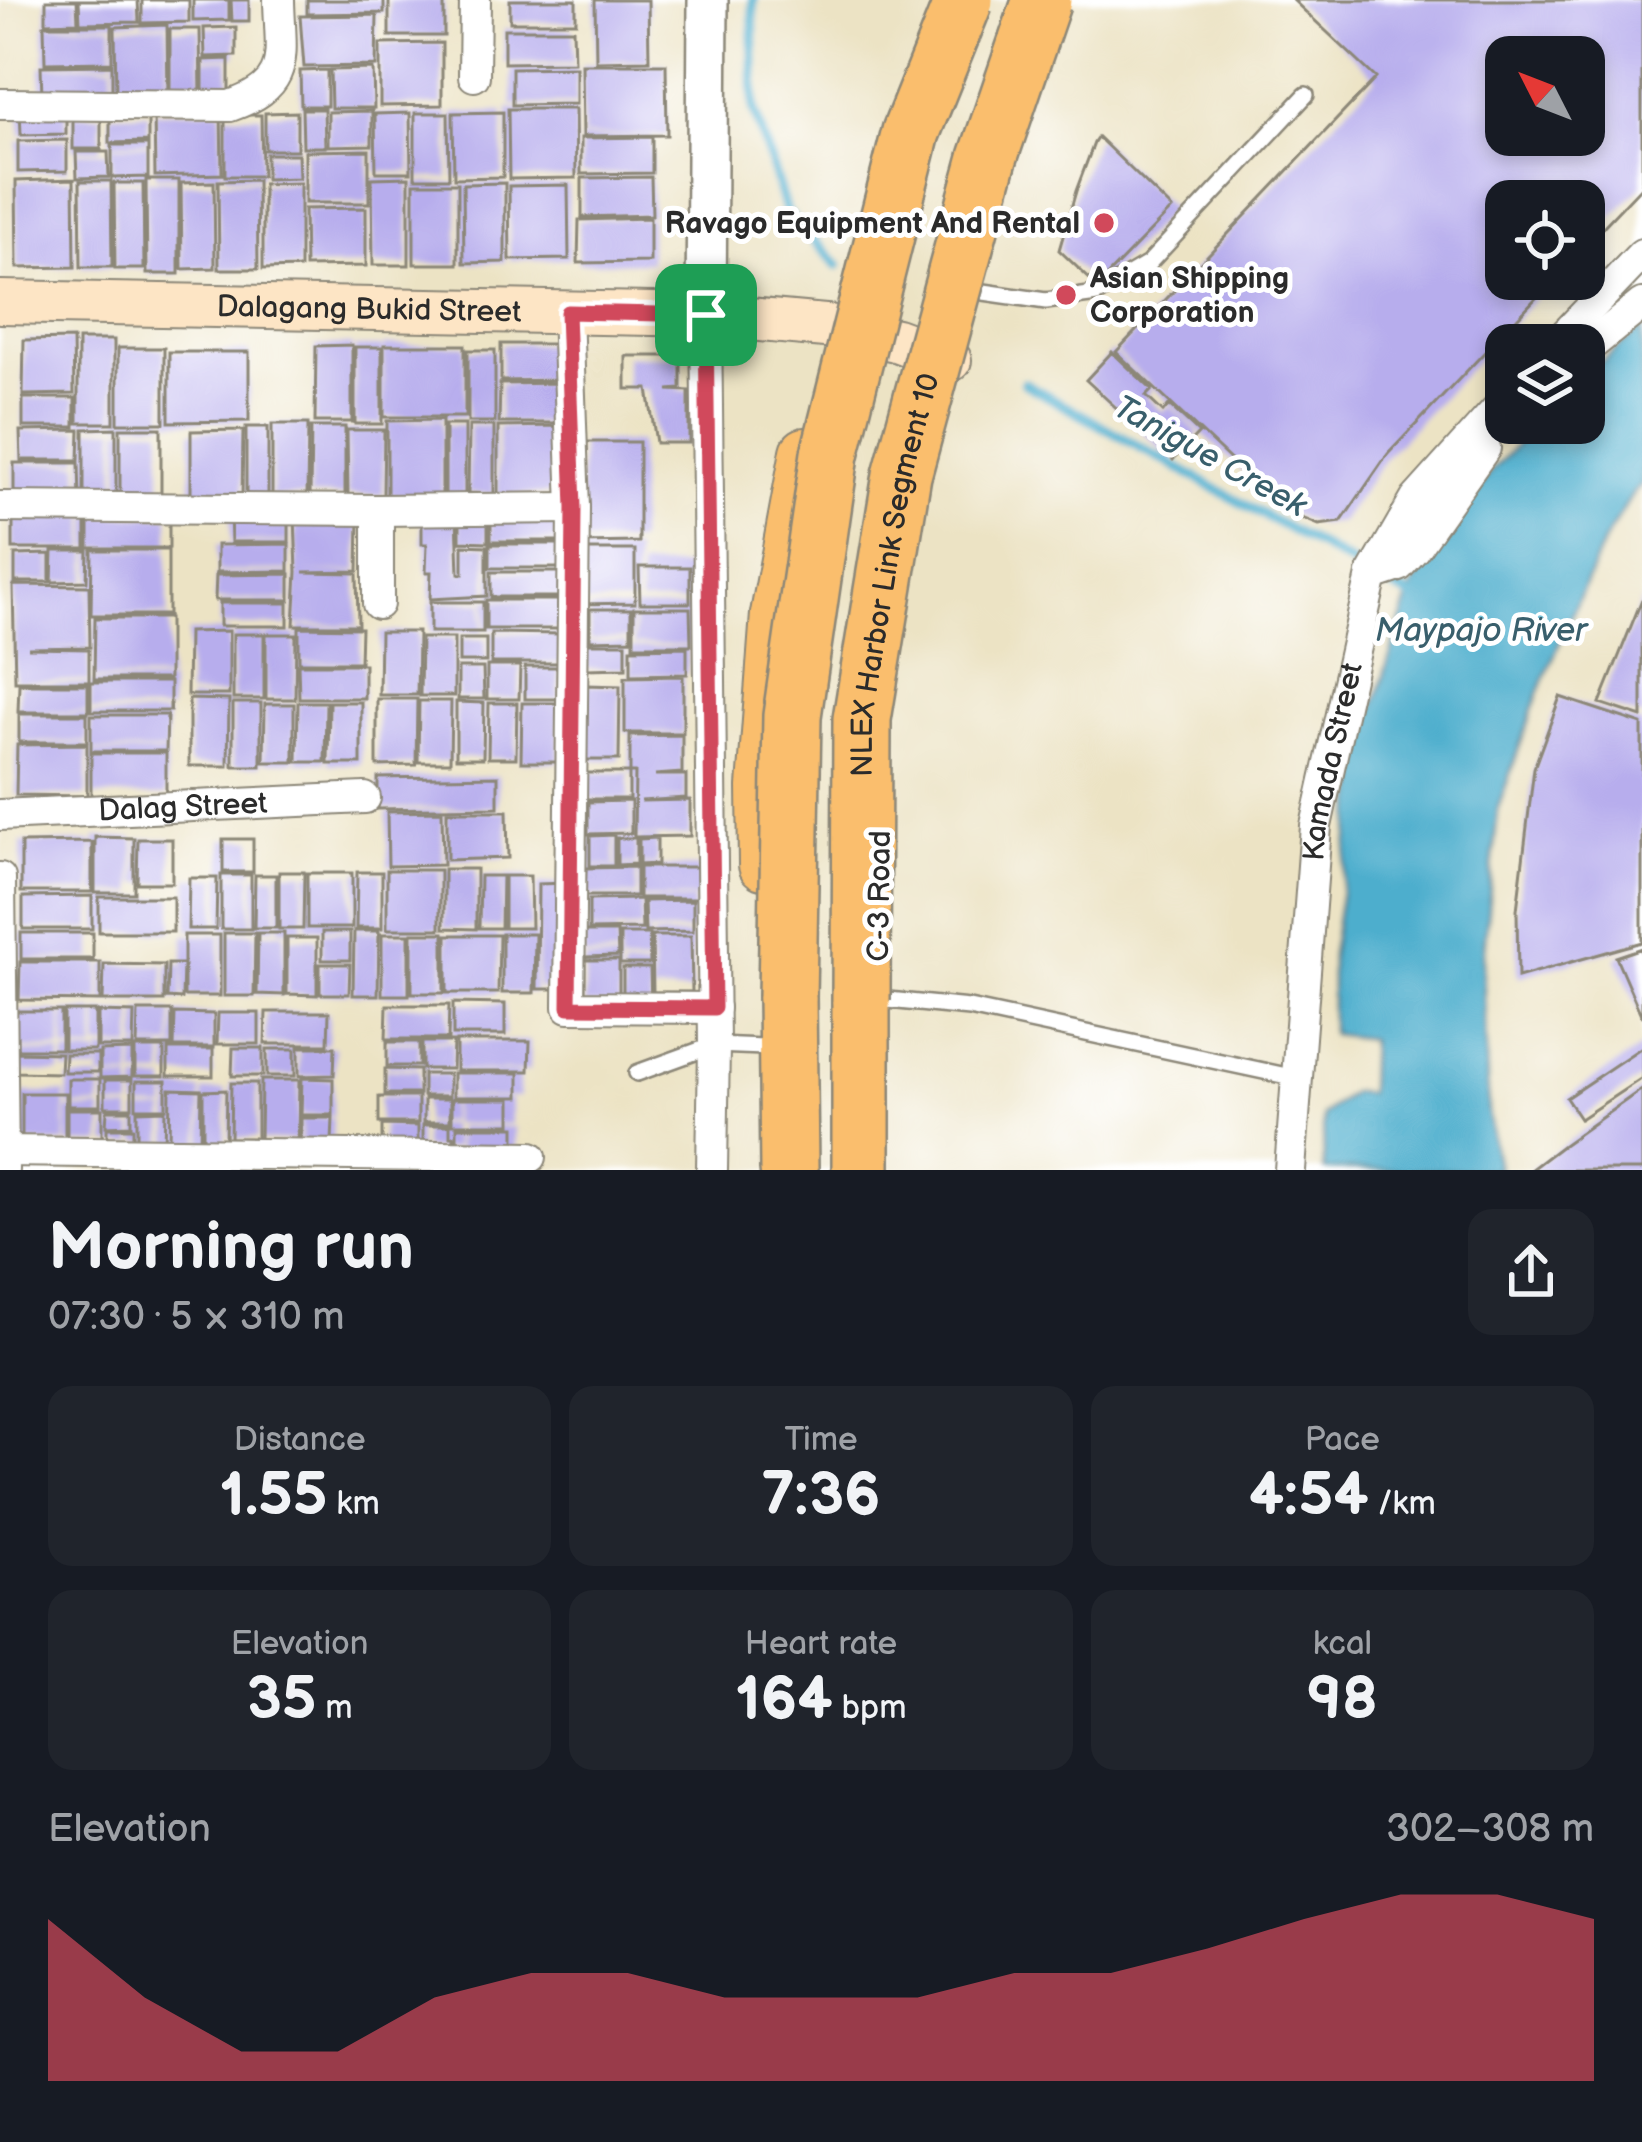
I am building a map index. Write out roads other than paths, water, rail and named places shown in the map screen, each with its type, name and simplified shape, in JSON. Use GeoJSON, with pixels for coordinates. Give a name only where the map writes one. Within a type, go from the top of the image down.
{"type":"FeatureCollection","features":[{"type":"Feature","properties":{"kind":"highway"},"geometry":{"type":"LineString","coordinates":[[789,1170],[791,716],[826,476],[911,132],[964,0]]}},
{"type":"Feature","properties":{"kind":"highway","name":"NLEX Harbor Link Segment 10"},"geometry":{"type":"LineString","coordinates":[[861,1170],[862,719],[902,475],[988,158],[1042,0]]}},
{"type":"Feature","properties":{"kind":"main road"},"geometry":{"type":"LineString","coordinates":[[767,1170],[762,787],[767,688],[784,555],[887,124],[940,0]]}},
{"type":"Feature","properties":{"kind":"main road","name":"C-3 Road"},"geometry":{"type":"LineString","coordinates":[[881,1170],[881,760],[902,543],[919,464],[1010,154],[1064,0]]}},
{"type":"Feature","properties":{"kind":"main road","name":"Dalagang Bukid Street"},"geometry":{"type":"LineString","coordinates":[[0,302],[706,315],[836,327],[896,340],[950,360]]}},
{"type":"Feature","properties":{"kind":"street"},"geometry":{"type":"LineString","coordinates":[[0,104],[237,104],[264,90],[278,73],[279,0]]}},
{"type":"Feature","properties":{"kind":"street"},"geometry":{"type":"LineString","coordinates":[[475,0],[475,76]]}},
{"type":"Feature","properties":{"kind":"street"},"geometry":{"type":"LineString","coordinates":[[708,0],[712,1170]]}},
{"type":"Feature","properties":{"kind":"street"},"geometry":{"type":"LineString","coordinates":[[1575,324],[1642,254]]}},
{"type":"Feature","properties":{"kind":"street"},"geometry":{"type":"LineString","coordinates":[[1605,334],[1642,304]]}},
{"type":"Feature","properties":{"kind":"street"},"geometry":{"type":"LineString","coordinates":[[567,312],[574,508],[569,1007],[714,1008]]}},
{"type":"Feature","properties":{"kind":"street","name":"Kamada Street"},"geometry":{"type":"LineString","coordinates":[[1290,1170],[1316,826],[1372,575],[1416,499],[1485,422]]}},
{"type":"Feature","properties":{"kind":"street"},"geometry":{"type":"LineString","coordinates":[[1372,575],[1399,566],[1489,444]]}},
{"type":"Feature","properties":{"kind":"street"},"geometry":{"type":"LineString","coordinates":[[0,507],[574,508]]}},
{"type":"Feature","properties":{"kind":"street"},"geometry":{"type":"LineString","coordinates":[[378,510],[378,604]]}},
{"type":"Feature","properties":{"kind":"street","name":"Dalag Street"},"geometry":{"type":"LineString","coordinates":[[0,815],[365,798]]}},
{"type":"Feature","properties":{"kind":"street"},"geometry":{"type":"LineString","coordinates":[[0,878],[2,1157],[531,1157]]}},
{"type":"Feature","properties":{"kind":"lane"},"geometry":{"type":"LineString","coordinates":[[970,290],[1046,301],[1097,294],[1148,264],[1306,95]]}},
{"type":"Feature","properties":{"kind":"lane"},"geometry":{"type":"LineString","coordinates":[[878,999],[969,1008],[1296,1078]]}},
{"type":"Feature","properties":{"kind":"lane"},"geometry":{"type":"LineString","coordinates":[[637,1073],[714,1045],[764,1047]]}},
{"type":"Feature","properties":{"kind":"water","name":"Maypajo River"},"geometry":{"type":"Polygon","coordinates":[[[1642,328],[1642,485],[1605,539],[1540,688],[1498,808],[1483,959],[1488,1111],[1498,1170],[1324,1170],[1323,1115],[1352,1092],[1368,1093],[1370,1039],[1331,1034],[1331,955],[1365,735],[1412,587],[1492,470],[1517,444],[1605,444],[1605,359],[1642,328]]]}},
{"type":"Feature","properties":{"kind":"waterway","name":"Tanigue Creek"},"geometry":{"type":"LineString","coordinates":[[753,0],[754,109],[786,212],[838,265]]}},
{"type":"Feature","properties":{"kind":"waterway","name":"Tanigue Creek"},"geometry":{"type":"LineString","coordinates":[[1024,383],[1421,602]]}},
{"type":"Feature","properties":{"kind":"place","name":"Ravago Equipment And Rental"},"geometry":{"type":"Point","coordinates":[1104,223]}},
{"type":"Feature","properties":{"kind":"place","name":"Asian Shipping Corporation"},"geometry":{"type":"Point","coordinates":[1066,295]}}]}
